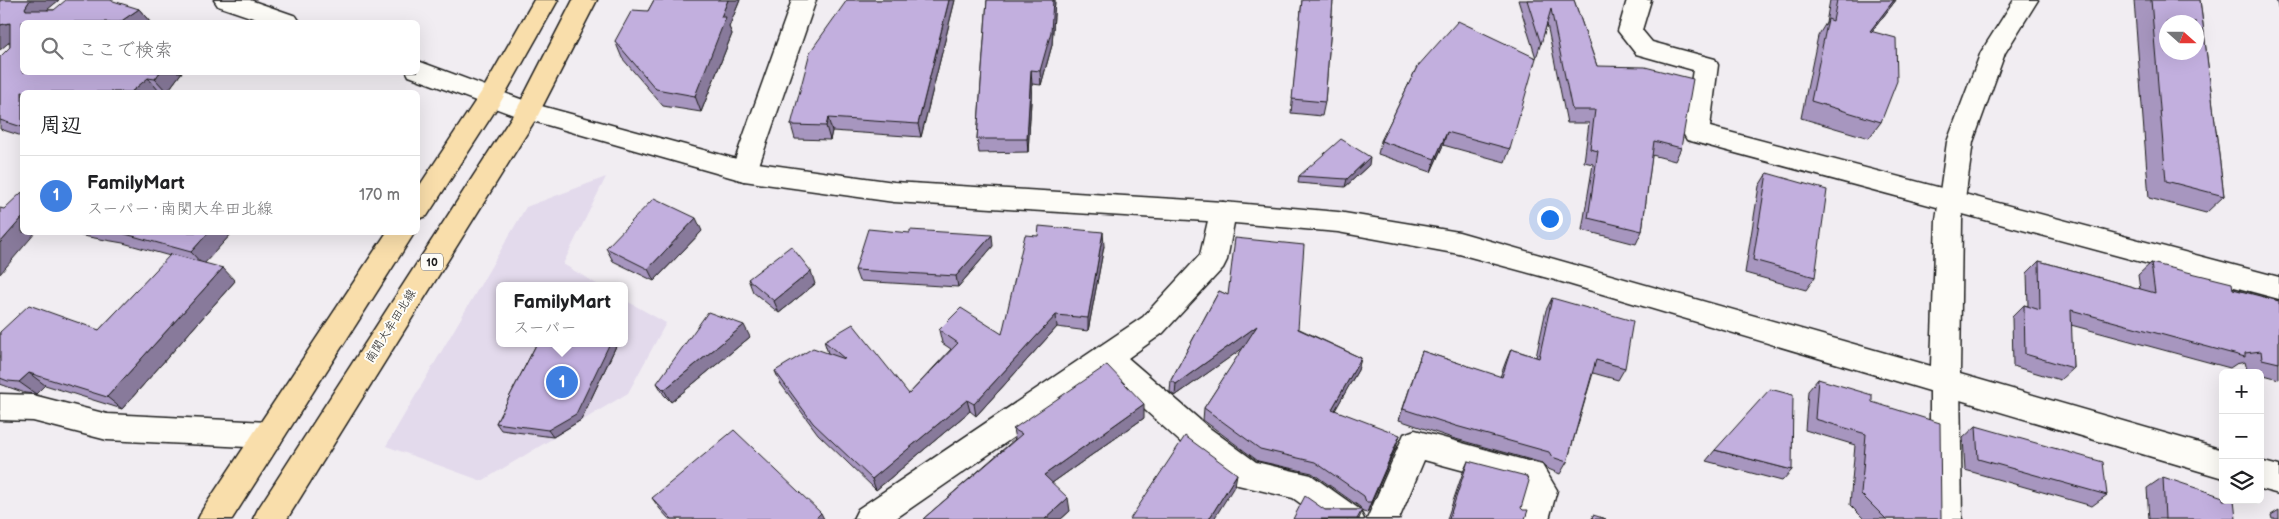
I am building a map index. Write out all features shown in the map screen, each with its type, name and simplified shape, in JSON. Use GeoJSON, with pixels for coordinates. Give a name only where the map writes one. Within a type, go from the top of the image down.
{"type":"FeatureCollection","features":[{"type":"Feature","properties":{"kind":"main road"},"geometry":{"type":"LineString","coordinates":[[420,206],[491,97],[546,0]]}},
{"type":"Feature","properties":{"kind":"main road","name":"南関大牟田北線"},"geometry":{"type":"LineString","coordinates":[[268,519],[528,111],[585,0]]}},
{"type":"Feature","properties":{"kind":"main road"},"geometry":{"type":"LineString","coordinates":[[214,519],[400,235]]}},
{"type":"Feature","properties":{"kind":"street"},"geometry":{"type":"LineString","coordinates":[[226,0],[282,20]]}},
{"type":"Feature","properties":{"kind":"street"},"geometry":{"type":"LineString","coordinates":[[744,171],[804,0]]}},
{"type":"Feature","properties":{"kind":"street"},"geometry":{"type":"LineString","coordinates":[[1639,0],[1630,32],[1644,48],[1706,65],[1696,132],[2279,288]]}},
{"type":"Feature","properties":{"kind":"street"},"geometry":{"type":"LineString","coordinates":[[1946,519],[1945,381],[1949,220],[1960,142],[1992,52],[2026,0]]}},
{"type":"Feature","properties":{"kind":"street"},"geometry":{"type":"LineString","coordinates":[[420,71],[528,111],[744,171],[894,192],[1224,212],[1338,222],[1459,243],[1945,381],[2219,463]]}},
{"type":"Feature","properties":{"kind":"street"},"geometry":{"type":"LineString","coordinates":[[871,518],[1152,325],[1213,260],[1224,212]]}},
{"type":"Feature","properties":{"kind":"street"},"geometry":{"type":"LineString","coordinates":[[1106,357],[1198,437],[1249,475],[1300,485],[1348,519]]}},
{"type":"Feature","properties":{"kind":"street"},"geometry":{"type":"LineString","coordinates":[[0,407],[33,408],[108,427],[269,435]]}},
{"type":"Feature","properties":{"kind":"street"},"geometry":{"type":"LineString","coordinates":[[1383,519],[1415,444],[1531,475],[1541,490],[1533,519]]}},
{"type":"Feature","properties":{"kind":"street"},"geometry":{"type":"LineString","coordinates":[[2264,476],[2279,480]]}},
{"type":"Feature","properties":{"kind":"shaded area"},"geometry":{"type":"Polygon","coordinates":[[[606,177],[563,264],[593,282],[496,282],[496,347],[628,347],[628,302],[666,323],[628,393],[482,481],[386,446],[526,207],[606,177]]]}},
{"type":"Feature","properties":{"kind":"building"},"geometry":{"type":"Polygon","coordinates":[[[0,0],[30,0],[25,8],[26,10],[54,10],[66,0],[110,0],[139,9],[123,20],[20,20],[20,75],[158,75],[155,79],[148,78],[133,90],[20,90],[20,126],[0,120],[0,57],[10,47],[10,23],[0,25],[0,0]]]}},
{"type":"Feature","properties":{"kind":"building"},"geometry":{"type":"Polygon","coordinates":[[[654,0],[728,0],[721,17],[726,17],[695,96],[656,89],[615,41],[632,10],[648,11],[654,0]]]}},
{"type":"Feature","properties":{"kind":"building"},"geometry":{"type":"Polygon","coordinates":[[[847,0],[949,0],[918,124],[828,118],[826,126],[791,125],[810,52],[847,0]]]}},
{"type":"Feature","properties":{"kind":"building"},"geometry":{"type":"Polygon","coordinates":[[[987,0],[1053,0],[1051,32],[1040,71],[1031,70],[1027,139],[977,139],[987,0]]]}},
{"type":"Feature","properties":{"kind":"building"},"geometry":{"type":"Polygon","coordinates":[[[1302,0],[1333,0],[1325,102],[1292,99],[1302,0]]]}},
{"type":"Feature","properties":{"kind":"building"},"geometry":{"type":"Polygon","coordinates":[[[1527,0],[1574,0],[1597,66],[1645,67],[1693,79],[1681,148],[1654,141],[1642,231],[1588,218],[1598,151],[1590,149],[1595,110],[1572,110],[1551,9],[1541,44],[1527,0]]]}},
{"type":"Feature","properties":{"kind":"building"},"geometry":{"type":"Polygon","coordinates":[[[1837,0],[1894,0],[1870,31],[1896,38],[1897,81],[1881,122],[1811,101],[1828,19],[1833,21],[1837,0]]]}},
{"type":"Feature","properties":{"kind":"building"},"geometry":{"type":"Polygon","coordinates":[[[2151,0],[2200,0],[2202,15],[2159,15],[2159,60],[2204,60],[2204,33],[2224,196],[2166,181],[2151,0]]]}},
{"type":"Feature","properties":{"kind":"building"},"geometry":{"type":"Polygon","coordinates":[[[1458,21],[1536,58],[1510,149],[1447,132],[1435,159],[1381,141],[1417,67],[1458,21]]]}},
{"type":"Feature","properties":{"kind":"building"},"geometry":{"type":"Polygon","coordinates":[[[1341,139],[1370,157],[1347,179],[1299,176],[1341,139]]]}},
{"type":"Feature","properties":{"kind":"building"},"geometry":{"type":"Polygon","coordinates":[[[1767,173],[1827,190],[1815,277],[1753,260],[1767,173]]]}},
{"type":"Feature","properties":{"kind":"building"},"geometry":{"type":"Polygon","coordinates":[[[20,194],[20,220],[0,243],[0,208],[4,209],[20,194]]]}},
{"type":"Feature","properties":{"kind":"building"},"geometry":{"type":"Polygon","coordinates":[[[654,198],[696,218],[648,269],[606,248],[654,198]]]}},
{"type":"Feature","properties":{"kind":"building"},"geometry":{"type":"Polygon","coordinates":[[[1039,226],[1103,232],[1088,318],[1056,315],[974,404],[967,400],[872,479],[813,423],[775,371],[813,348],[845,359],[824,341],[853,324],[909,394],[958,343],[939,330],[961,308],[1002,334],[1025,235],[1038,236],[1039,226]]]}},
{"type":"Feature","properties":{"kind":"building"},"geometry":{"type":"Polygon","coordinates":[[[868,229],[910,233],[910,230],[992,235],[956,276],[855,270],[868,229]]]}},
{"type":"Feature","properties":{"kind":"building"},"geometry":{"type":"Polygon","coordinates":[[[129,235],[206,235],[191,252],[129,235]]]}},
{"type":"Feature","properties":{"kind":"building"},"geometry":{"type":"Polygon","coordinates":[[[1235,238],[1304,245],[1298,329],[1361,358],[1332,409],[1400,435],[1371,502],[1366,502],[1364,496],[1315,462],[1260,449],[1204,408],[1257,326],[1176,384],[1171,380],[1219,291],[1228,295],[1235,238]]]}},
{"type":"Feature","properties":{"kind":"building"},"geometry":{"type":"Polygon","coordinates":[[[791,246],[811,271],[774,301],[748,279],[791,246]]]}},
{"type":"Feature","properties":{"kind":"building"},"geometry":{"type":"Polygon","coordinates":[[[171,254],[223,268],[107,397],[29,373],[19,382],[0,378],[0,332],[29,305],[99,330],[171,254]]]}},
{"type":"Feature","properties":{"kind":"building"},"geometry":{"type":"Polygon","coordinates":[[[2039,261],[2155,293],[2151,263],[2232,283],[2233,289],[2279,301],[2279,363],[2262,359],[2261,351],[2245,353],[2245,357],[2071,310],[2073,368],[2025,354],[2024,305],[2040,310],[2039,261]]]}},
{"type":"Feature","properties":{"kind":"building"},"geometry":{"type":"Polygon","coordinates":[[[1552,298],[1633,321],[1625,368],[1596,360],[1567,462],[1552,457],[1549,452],[1403,409],[1422,351],[1502,377],[1511,349],[1539,358],[1552,298]]]}},
{"type":"Feature","properties":{"kind":"building"},"geometry":{"type":"Polygon","coordinates":[[[708,312],[744,325],[664,390],[657,383],[708,312]]]}},
{"type":"Feature","properties":{"kind":"building"},"geometry":{"type":"Polygon","coordinates":[[[535,347],[608,347],[576,414],[548,430],[496,423],[535,347]]]}},
{"type":"Feature","properties":{"kind":"building"},"geometry":{"type":"Polygon","coordinates":[[[1107,365],[1144,404],[1044,475],[1068,498],[1045,519],[923,519],[1022,434],[1013,429],[1107,365]]]}},
{"type":"Feature","properties":{"kind":"building"},"geometry":{"type":"Polygon","coordinates":[[[1818,379],[1872,395],[1872,402],[1940,423],[1941,519],[1886,519],[1861,494],[1866,434],[1815,419],[1818,379]]]}},
{"type":"Feature","properties":{"kind":"building"},"geometry":{"type":"Polygon","coordinates":[[[1770,389],[1793,395],[1792,470],[1715,450],[1770,389]]]}},
{"type":"Feature","properties":{"kind":"building"},"geometry":{"type":"Polygon","coordinates":[[[1976,426],[2103,462],[2107,495],[1978,459],[1976,426]]]}},
{"type":"Feature","properties":{"kind":"building"},"geometry":{"type":"Polygon","coordinates":[[[734,430],[821,513],[815,519],[672,519],[652,498],[734,430]]]}},
{"type":"Feature","properties":{"kind":"building"},"geometry":{"type":"Polygon","coordinates":[[[1185,436],[1237,474],[1209,519],[1130,519],[1185,436]]]}},
{"type":"Feature","properties":{"kind":"building"},"geometry":{"type":"Polygon","coordinates":[[[1468,461],[1526,476],[1529,481],[1521,508],[1528,510],[1525,519],[1449,519],[1468,461]]]}},
{"type":"Feature","properties":{"kind":"building"},"geometry":{"type":"Polygon","coordinates":[[[2163,477],[2219,496],[2219,504],[2234,504],[2236,519],[2165,519],[2163,477]]]}},
{"type":"Feature","properties":{"kind":"building"},"geometry":{"type":"Polygon","coordinates":[[[1305,496],[1325,510],[1362,510],[1357,519],[1293,519],[1305,496]]]}},
{"type":"Feature","properties":{"kind":"building"},"geometry":{"type":"Polygon","coordinates":[[[1593,515],[1606,519],[1592,519],[1593,515]]]}},
{"type":"Feature","properties":{"kind":"place","name":"FamilyMart"},"geometry":{"type":"Point","coordinates":[562,382]}}]}
